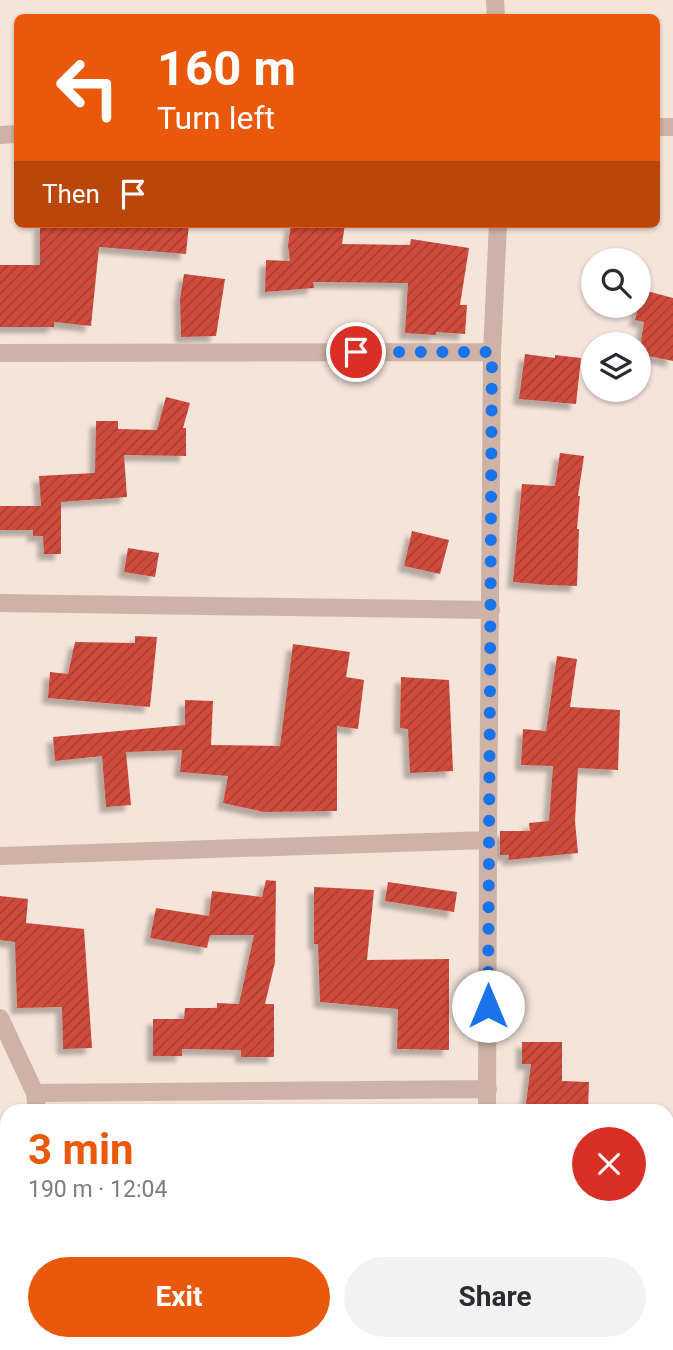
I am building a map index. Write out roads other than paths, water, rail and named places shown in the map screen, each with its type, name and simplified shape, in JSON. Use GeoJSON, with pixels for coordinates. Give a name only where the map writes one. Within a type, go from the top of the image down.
{"type":"FeatureCollection","features":[{"type":"Feature","properties":{"kind":"street"},"geometry":{"type":"LineString","coordinates":[[487,1104],[492,352],[498,228]]}},
{"type":"Feature","properties":{"kind":"street"},"geometry":{"type":"LineString","coordinates":[[0,353],[492,352]]}},
{"type":"Feature","properties":{"kind":"street"},"geometry":{"type":"LineString","coordinates":[[0,603],[491,610]]}},
{"type":"Feature","properties":{"kind":"street"},"geometry":{"type":"LineString","coordinates":[[0,856],[488,840]]}},
{"type":"Feature","properties":{"kind":"street"},"geometry":{"type":"LineString","coordinates":[[0,1018],[35,1093],[36,1104]]}},
{"type":"Feature","properties":{"kind":"street"},"geometry":{"type":"LineString","coordinates":[[35,1093],[488,1089]]}}]}
